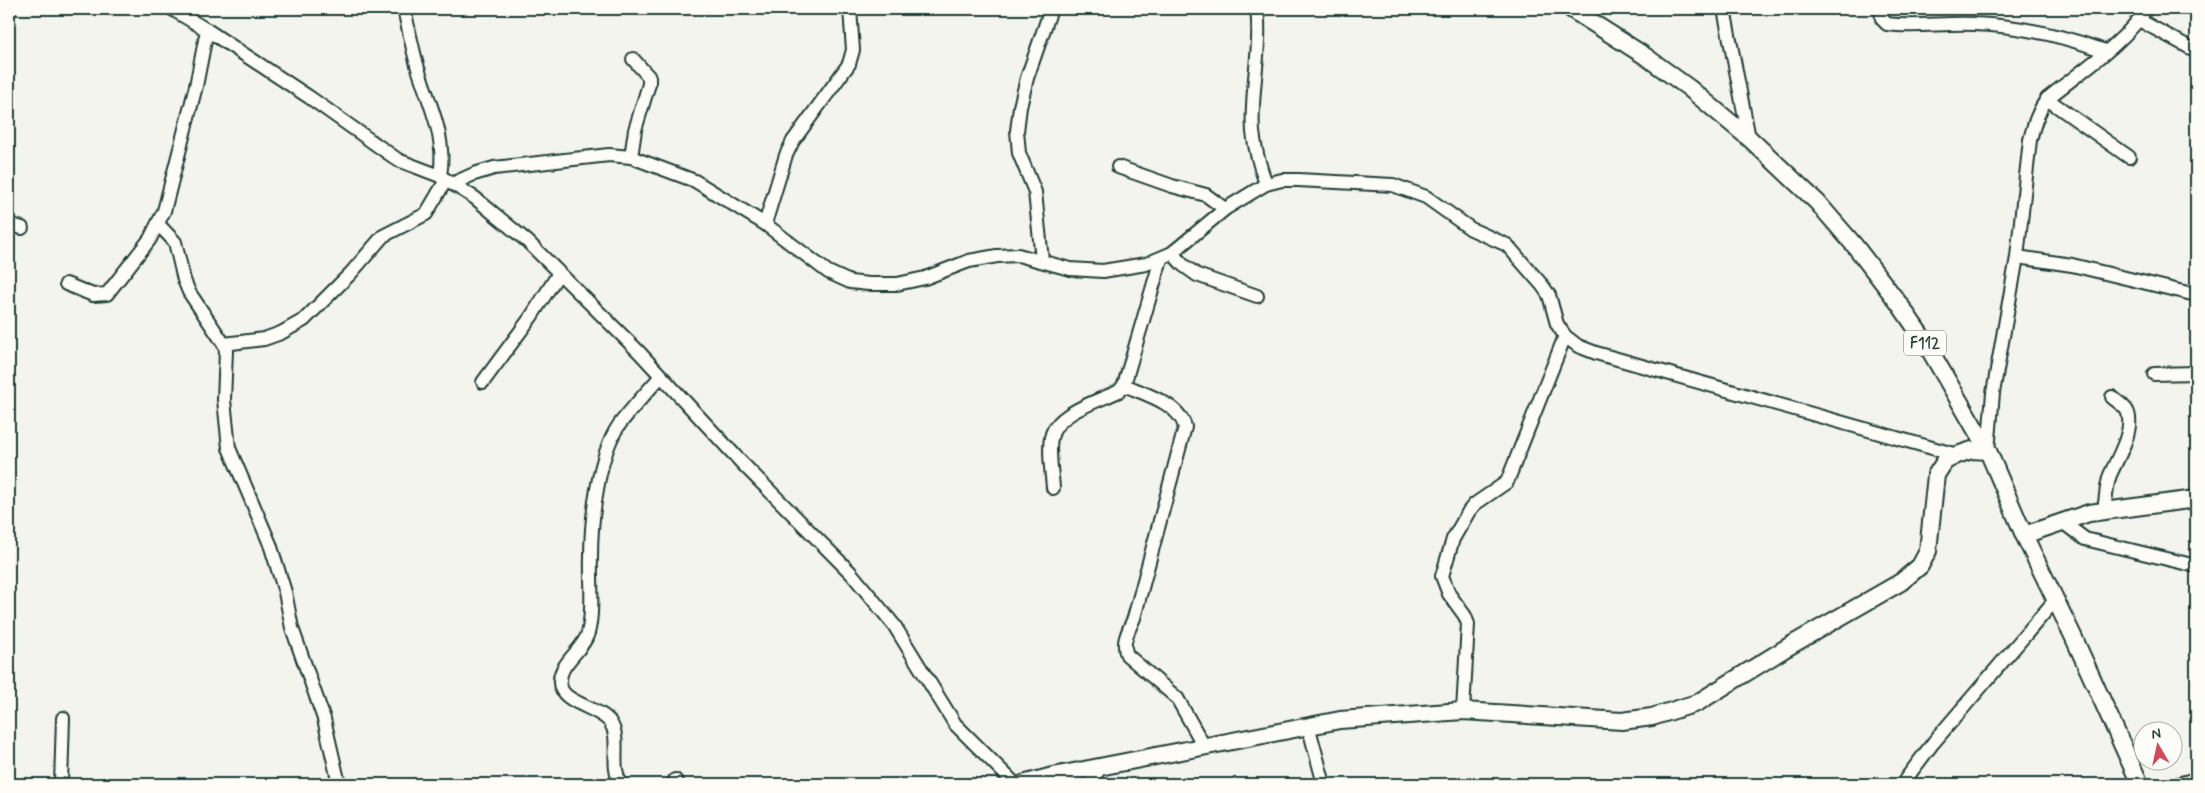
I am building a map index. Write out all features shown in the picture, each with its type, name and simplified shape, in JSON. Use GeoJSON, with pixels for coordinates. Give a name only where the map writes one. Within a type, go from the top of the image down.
{"type":"FeatureCollection","features":[{"type":"Feature","properties":{"kind":"main road","name":"F112"},"geometry":{"type":"LineString","coordinates":[[1571,9],[1682,82],[1749,138],[1816,202],[1855,246],[1883,283],[1924,340],[1988,451],[2024,535],[2056,600],[2140,784]]}},
{"type":"Feature","properties":{"kind":"main road"},"geometry":{"type":"LineString","coordinates":[[1023,784],[1340,720],[1463,711],[1622,721],[1652,717],[1697,703],[1786,648],[1901,582],[1920,566],[1928,551],[1936,475],[1945,461],[1957,454],[1972,450],[1988,451]]}},
{"type":"Feature","properties":{"kind":"main road"},"geometry":{"type":"LineString","coordinates":[[2024,535],[2061,521],[2104,510],[2196,499]]}},
{"type":"Feature","properties":{"kind":"street"},"geometry":{"type":"LineString","coordinates":[[172,9],[309,97],[398,160],[446,180],[475,198],[527,241],[661,376],[741,462],[851,573],[894,625],[955,724],[1015,784]]}},
{"type":"Feature","properties":{"kind":"street"},"geometry":{"type":"LineString","coordinates":[[224,344],[264,339],[281,333],[304,320],[351,273],[383,236],[426,214],[446,180],[441,138],[417,65],[404,9]]}},
{"type":"Feature","properties":{"kind":"street"},"geometry":{"type":"LineString","coordinates":[[765,224],[786,155],[793,141],[849,64],[853,50],[850,9]]}},
{"type":"Feature","properties":{"kind":"street"},"geometry":{"type":"LineString","coordinates":[[1042,260],[1035,192],[1019,153],[1017,132],[1020,107],[1027,78],[1051,9]]}},
{"type":"Feature","properties":{"kind":"street"},"geometry":{"type":"LineString","coordinates":[[1257,9],[1258,45],[1253,131],[1256,157],[1266,184]]}},
{"type":"Feature","properties":{"kind":"street"},"geometry":{"type":"LineString","coordinates":[[1724,9],[1749,138]]}},
{"type":"Feature","properties":{"kind":"street"},"geometry":{"type":"LineString","coordinates":[[1881,9],[1882,19],[1887,24],[1976,24],[2036,32],[2085,44],[2105,52]]}},
{"type":"Feature","properties":{"kind":"street"},"geometry":{"type":"LineString","coordinates":[[1988,451],[1990,410],[2017,257],[2030,140],[2034,122],[2047,99],[2105,52],[2139,20],[2146,9]]}},
{"type":"Feature","properties":{"kind":"street"},"geometry":{"type":"LineString","coordinates":[[2139,20],[2196,51]]}},
{"type":"Feature","properties":{"kind":"street"},"geometry":{"type":"LineString","coordinates":[[66,284],[93,294],[108,294],[150,239],[164,211],[196,86],[207,30]]}},
{"type":"Feature","properties":{"kind":"street"},"geometry":{"type":"LineString","coordinates":[[631,157],[635,130],[649,84],[649,77],[633,59]]}},
{"type":"Feature","properties":{"kind":"street"},"geometry":{"type":"LineString","coordinates":[[2047,99],[2129,157]]}},
{"type":"Feature","properties":{"kind":"street"},"geometry":{"type":"LineString","coordinates":[[446,180],[494,168],[609,155],[631,157],[695,181],[765,224],[828,272],[850,282],[869,284],[906,282],[925,278],[969,261],[997,256],[1018,255],[1070,269],[1103,271],[1146,264],[1166,256],[1225,209],[1266,184],[1282,180],[1298,180],[1393,185],[1426,197],[1472,229],[1507,245],[1542,285],[1549,296],[1557,324],[1565,336],[1578,346],[1596,353],[1957,454]]}},
{"type":"Feature","properties":{"kind":"street"},"geometry":{"type":"LineString","coordinates":[[1118,167],[1172,186],[1206,195],[1225,209]]}},
{"type":"Feature","properties":{"kind":"street"},"geometry":{"type":"LineString","coordinates":[[474,174],[475,198]]}},
{"type":"Feature","properties":{"kind":"street"},"geometry":{"type":"LineString","coordinates":[[9,224],[22,228]]}},
{"type":"Feature","properties":{"kind":"street"},"geometry":{"type":"LineString","coordinates":[[158,224],[175,242],[184,280],[189,292],[224,344],[226,351],[224,400],[229,448],[270,544],[285,592],[292,628],[324,719],[339,784]]}},
{"type":"Feature","properties":{"kind":"street"},"geometry":{"type":"LineString","coordinates":[[1166,256],[1197,275],[1257,296]]}},
{"type":"Feature","properties":{"kind":"street"},"geometry":{"type":"LineString","coordinates":[[1053,488],[1051,437],[1060,421],[1119,391],[1124,384],[1166,256]]}},
{"type":"Feature","properties":{"kind":"street"},"geometry":{"type":"LineString","coordinates":[[2017,257],[2072,265],[2196,296]]}},
{"type":"Feature","properties":{"kind":"street"},"geometry":{"type":"LineString","coordinates":[[484,382],[531,317],[559,273]]}},
{"type":"Feature","properties":{"kind":"street"},"geometry":{"type":"LineString","coordinates":[[1463,711],[1468,624],[1444,583],[1443,567],[1453,539],[1469,511],[1475,504],[1507,482],[1565,336]]}},
{"type":"Feature","properties":{"kind":"street"},"geometry":{"type":"LineString","coordinates":[[2154,374],[2196,373]]}},
{"type":"Feature","properties":{"kind":"street"},"geometry":{"type":"LineString","coordinates":[[621,784],[616,774],[614,732],[611,723],[604,715],[569,697],[561,689],[561,678],[565,665],[575,655],[588,634],[593,518],[608,445],[619,426],[661,376]]}},
{"type":"Feature","properties":{"kind":"street"},"geometry":{"type":"LineString","coordinates":[[1124,384],[1168,406],[1183,419],[1185,427],[1134,618],[1125,640],[1124,648],[1127,655],[1177,698],[1204,746]]}},
{"type":"Feature","properties":{"kind":"street"},"geometry":{"type":"LineString","coordinates":[[2104,510],[2110,475],[2119,460],[2129,424],[2128,413],[2112,397]]}},
{"type":"Feature","properties":{"kind":"street"},"geometry":{"type":"LineString","coordinates":[[2061,521],[2085,539],[2196,566]]}},
{"type":"Feature","properties":{"kind":"street"},"geometry":{"type":"LineString","coordinates":[[1902,784],[1933,743],[2056,600]]}},
{"type":"Feature","properties":{"kind":"street"},"geometry":{"type":"LineString","coordinates":[[61,784],[62,718]]}},
{"type":"Feature","properties":{"kind":"street"},"geometry":{"type":"LineString","coordinates":[[1308,725],[1324,784]]}},
{"type":"Feature","properties":{"kind":"street"},"geometry":{"type":"LineString","coordinates":[[1088,784],[1101,767]]}},
{"type":"Feature","properties":{"kind":"street"},"geometry":{"type":"LineString","coordinates":[[2178,784],[2196,779]]}}]}
